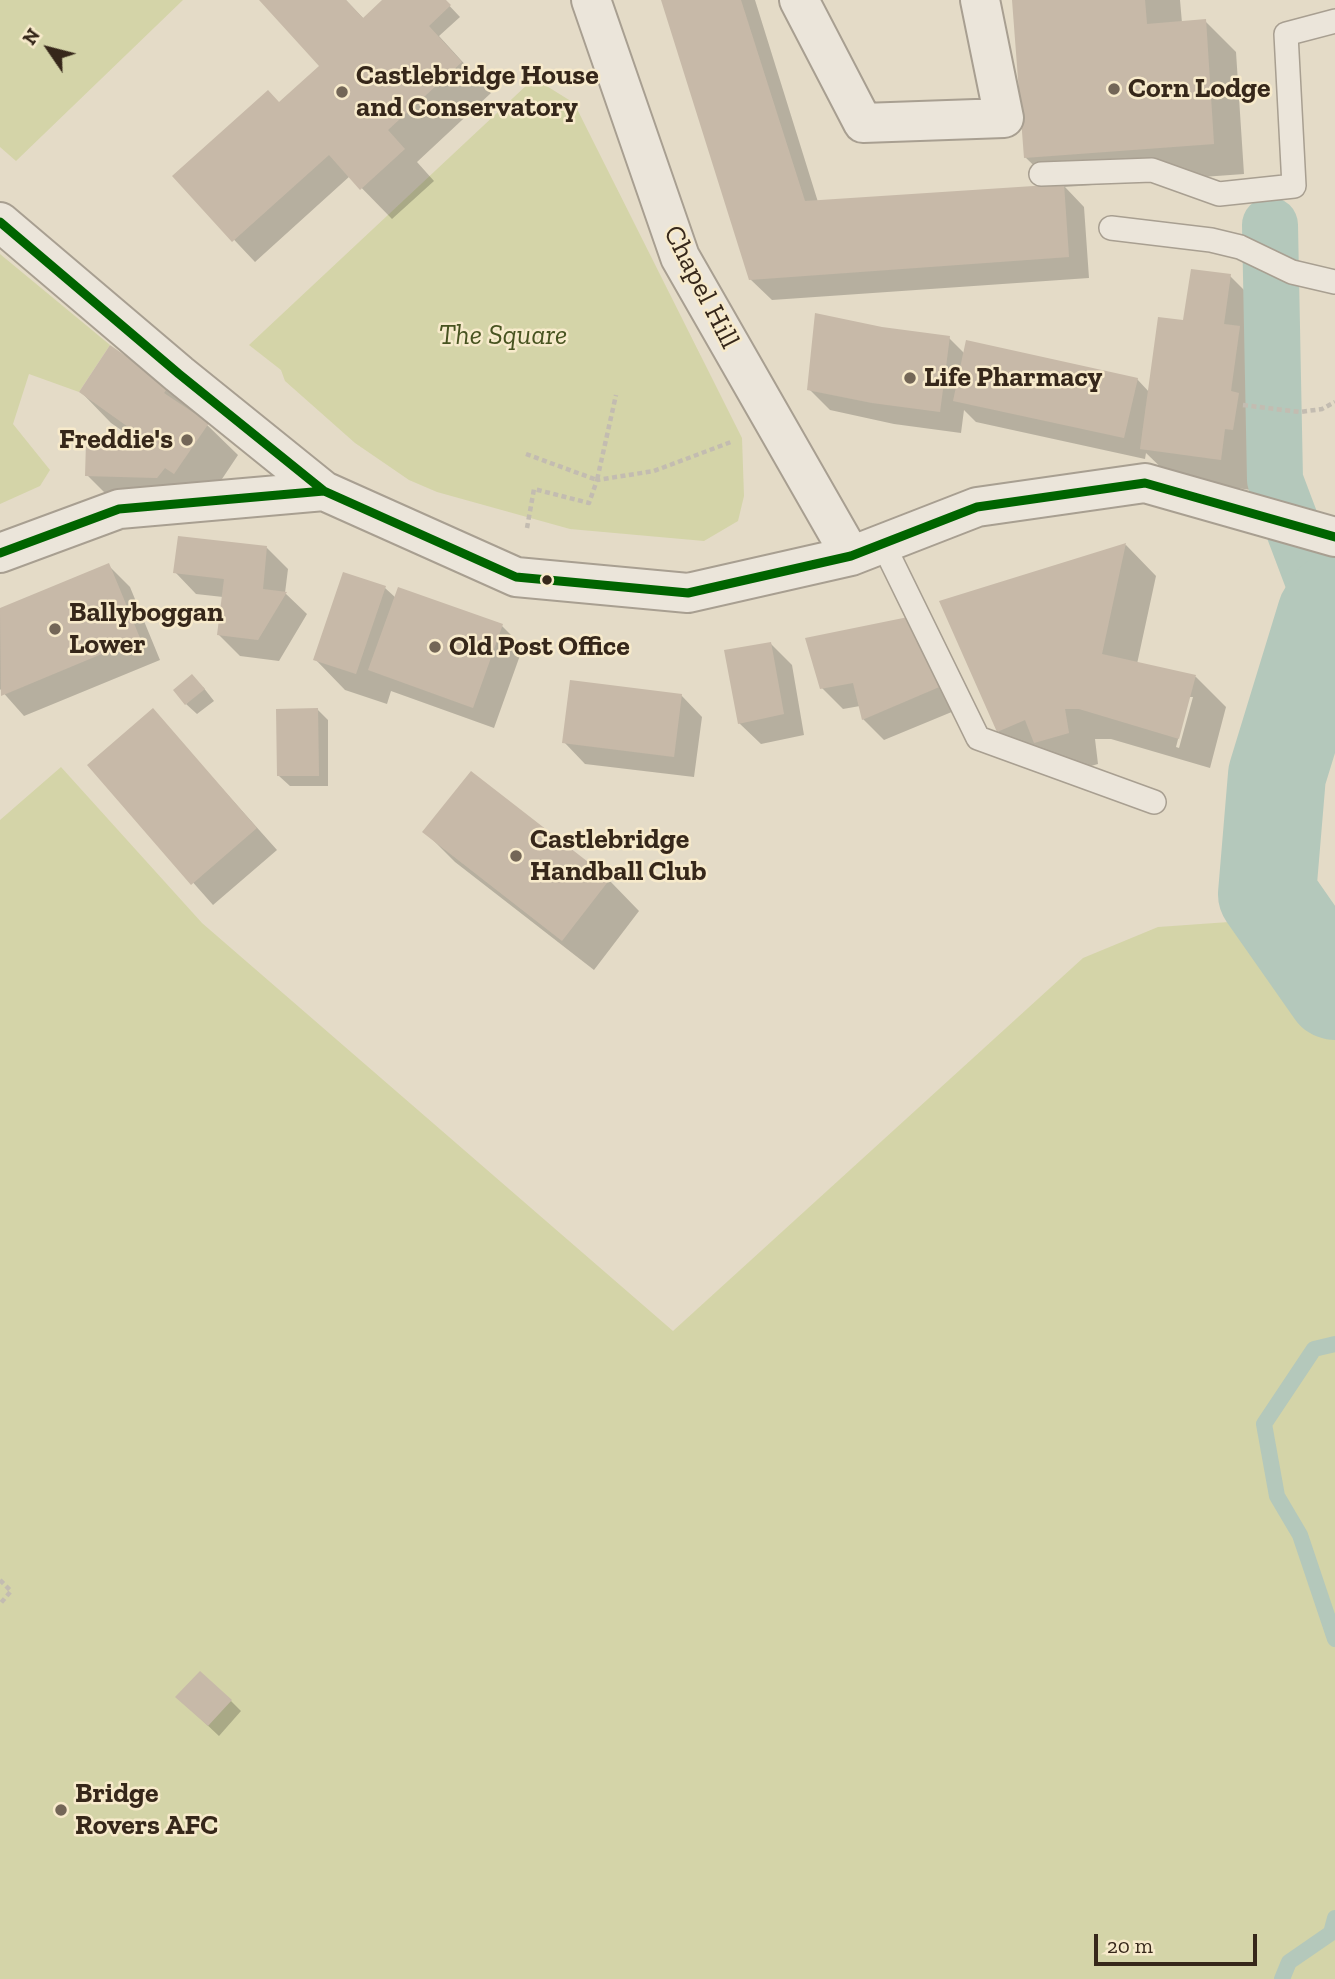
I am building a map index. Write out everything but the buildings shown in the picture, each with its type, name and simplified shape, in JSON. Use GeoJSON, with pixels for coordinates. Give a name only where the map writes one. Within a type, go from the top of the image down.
{"type":"FeatureCollection","features":[{"type":"Feature","properties":{"kind":"street","name":"Chapel Hill"},"geometry":{"type":"LineString","coordinates":[[591,0],[680,257],[775,424],[867,550]]}},
{"type":"Feature","properties":{"kind":"street"},"geometry":{"type":"LineString","coordinates":[[808,2],[863,123],[1004,118],[979,0]]}},
{"type":"Feature","properties":{"kind":"street"},"geometry":{"type":"LineString","coordinates":[[0,222],[179,374],[324,491],[516,577],[688,593],[867,550],[977,507],[1145,483],[1335,537]]}},
{"type":"Feature","properties":{"kind":"street"},"geometry":{"type":"LineString","coordinates":[[0,553],[120,509],[324,491]]}},
{"type":"Feature","properties":{"kind":"lane"},"geometry":{"type":"LineString","coordinates":[[1041,174],[1152,170],[1219,194],[1294,186],[1286,34],[1335,21]]}},
{"type":"Feature","properties":{"kind":"lane"},"geometry":{"type":"LineString","coordinates":[[1111,228],[1211,240],[1240,247],[1277,266],[1335,282]]}},
{"type":"Feature","properties":{"kind":"lane"},"geometry":{"type":"LineString","coordinates":[[867,550],[978,738],[1154,802]]}},
{"type":"Feature","properties":{"kind":"path"},"geometry":{"type":"LineString","coordinates":[[516,577],[534,489],[589,503],[597,480],[616,395]]}},
{"type":"Feature","properties":{"kind":"path"},"geometry":{"type":"LineString","coordinates":[[1243,405],[1300,412],[1322,409],[1335,402]]}},
{"type":"Feature","properties":{"kind":"path"},"geometry":{"type":"LineString","coordinates":[[526,454],[597,480],[654,471],[775,424]]}},
{"type":"Feature","properties":{"kind":"path"},"geometry":{"type":"LineString","coordinates":[[0,1580],[11,1591],[0,1604]]}},
{"type":"Feature","properties":{"kind":"green space"},"geometry":{"type":"Polygon","coordinates":[[[0,0],[183,0],[16,161],[0,147],[0,0]]]}},
{"type":"Feature","properties":{"kind":"green space","name":"The Square"},"geometry":{"type":"Polygon","coordinates":[[[529,83],[545,85],[574,103],[742,438],[744,496],[738,521],[704,541],[570,529],[437,492],[409,480],[355,443],[285,381],[281,370],[249,345],[529,83]]]}},
{"type":"Feature","properties":{"kind":"green space"},"geometry":{"type":"Polygon","coordinates":[[[0,254],[110,345],[79,392],[29,374],[13,424],[50,470],[40,486],[0,504],[0,254]]]}},
{"type":"Feature","properties":{"kind":"green space"},"geometry":{"type":"Polygon","coordinates":[[[61,767],[202,923],[673,1331],[1083,958],[1158,927],[1229,922],[1267,894],[1335,1002],[1335,1979],[0,1979],[0,820],[61,767]]]}},
{"type":"Feature","properties":{"kind":"waterway"},"geometry":{"type":"LineString","coordinates":[[1270,225],[1275,480],[1326,615]]}},
{"type":"Feature","properties":{"kind":"waterway"},"geometry":{"type":"LineString","coordinates":[[1335,602],[1326,615],[1277,775],[1267,894],[1335,991]]}},
{"type":"Feature","properties":{"kind":"waterway"},"geometry":{"type":"LineString","coordinates":[[1335,1344],[1314,1349],[1264,1424],[1277,1496],[1300,1535],[1335,1639]]}},
{"type":"Feature","properties":{"kind":"waterway"},"geometry":{"type":"LineString","coordinates":[[1282,1979],[1289,1962],[1331,1933],[1335,1918]]}},
{"type":"Feature","properties":{"kind":"transit line"},"geometry":{"type":"LineString","coordinates":[[0,222],[179,374],[324,491]]}},
{"type":"Feature","properties":{"kind":"transit line"},"geometry":{"type":"LineString","coordinates":[[0,553],[119,509],[324,491],[516,577],[688,593],[851,556],[977,507],[1145,483],[1335,537]]}},
{"type":"Feature","properties":{"kind":"place","name":"Corn Lodge"},"geometry":{"type":"Point","coordinates":[1114,89]}},
{"type":"Feature","properties":{"kind":"place","name":"Castlebridge House and Conservatory"},"geometry":{"type":"Point","coordinates":[342,92]}},
{"type":"Feature","properties":{"kind":"place","name":"Life Pharmacy"},"geometry":{"type":"Point","coordinates":[910,378]}},
{"type":"Feature","properties":{"kind":"place","name":"Freddie's"},"geometry":{"type":"Point","coordinates":[187,440]}},
{"type":"Feature","properties":{"kind":"place","name":"Ballyboggan Lower"},"geometry":{"type":"Point","coordinates":[55,629]}},
{"type":"Feature","properties":{"kind":"place","name":"Old Post Office"},"geometry":{"type":"Point","coordinates":[435,647]}},
{"type":"Feature","properties":{"kind":"place","name":"Castlebridge Handball Club"},"geometry":{"type":"Point","coordinates":[516,856]}},
{"type":"Feature","properties":{"kind":"place","name":"Bridge Rovers AFC"},"geometry":{"type":"Point","coordinates":[61,1810]}}]}
